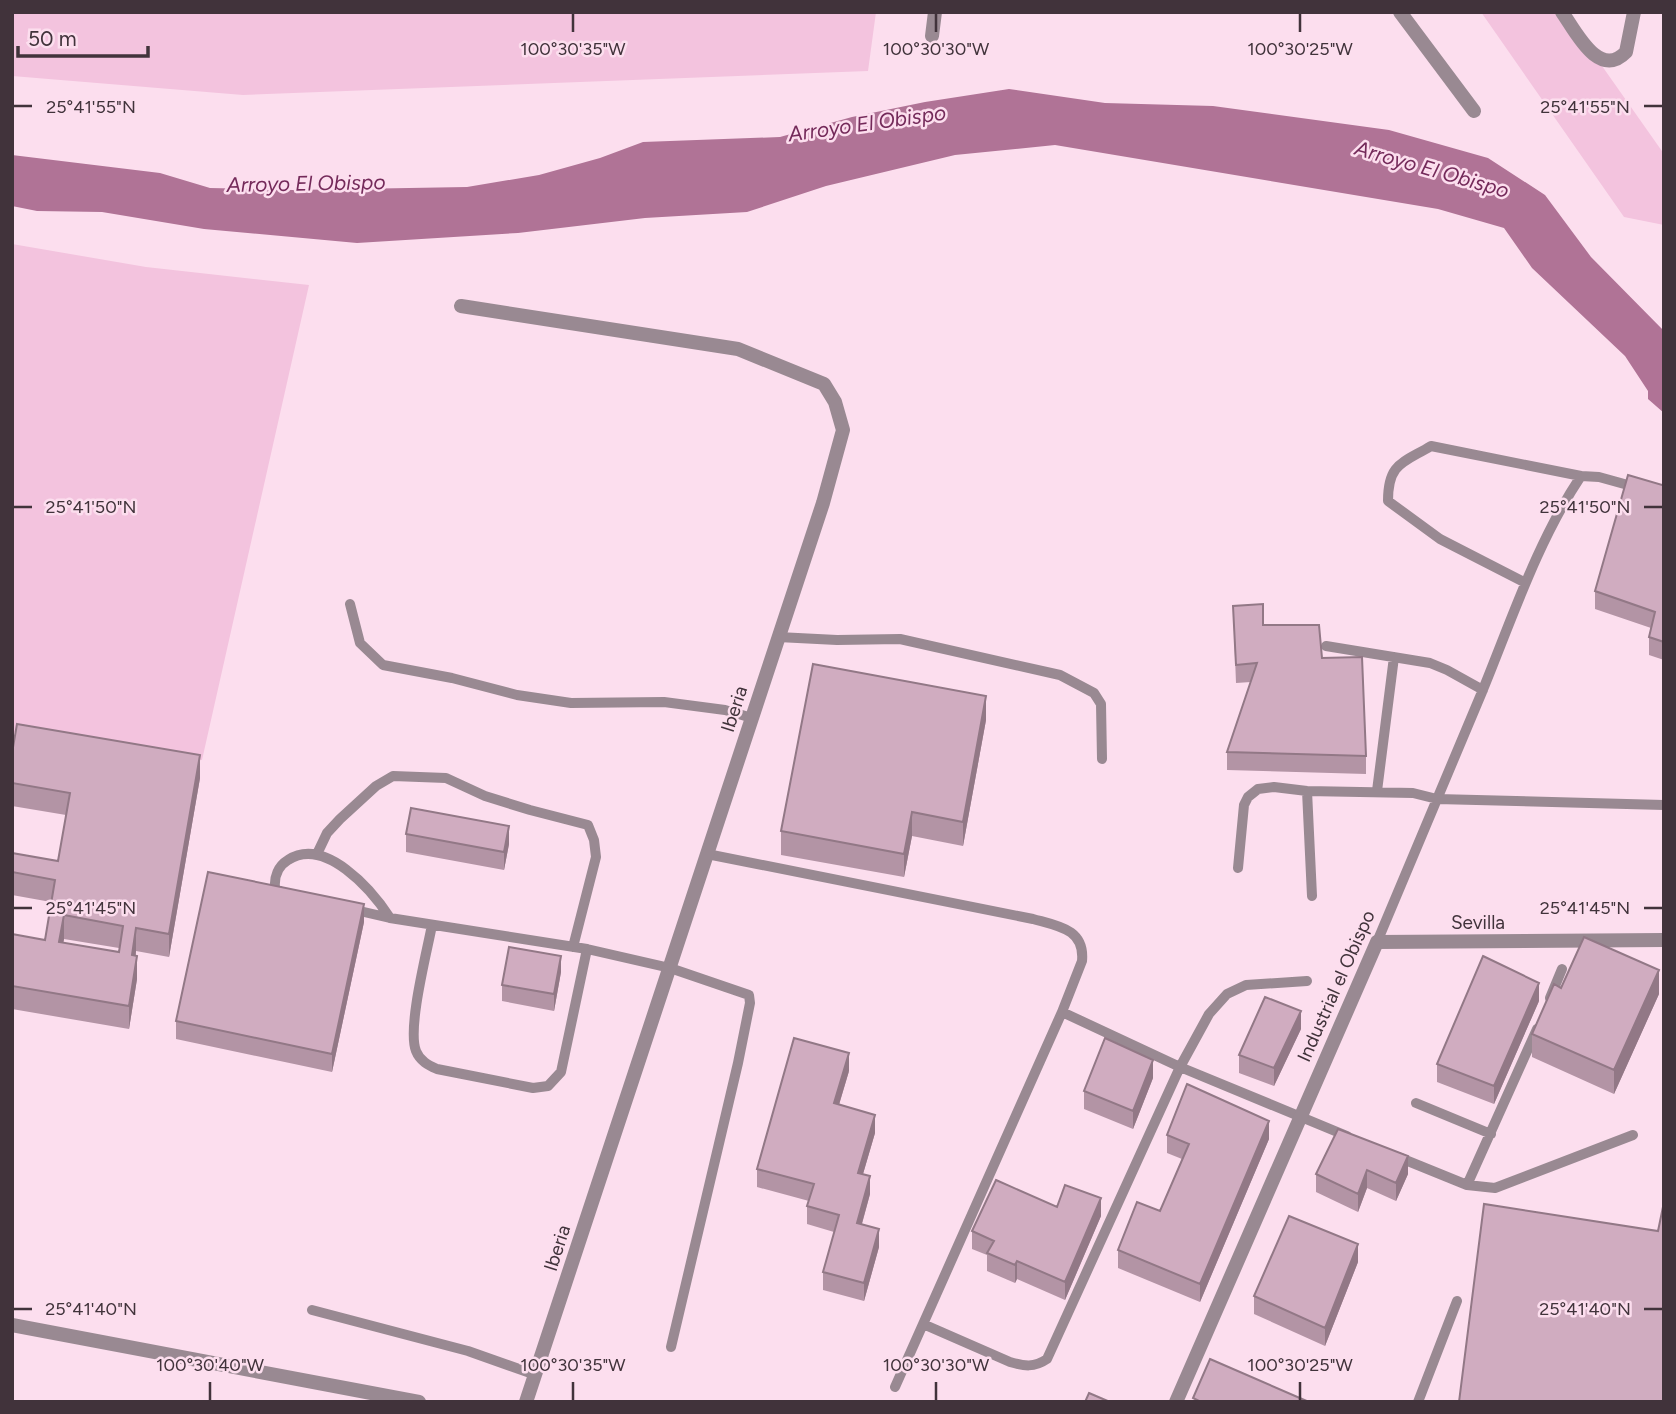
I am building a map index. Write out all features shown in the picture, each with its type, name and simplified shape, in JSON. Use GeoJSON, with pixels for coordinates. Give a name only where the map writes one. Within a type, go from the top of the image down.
{"type":"FeatureCollection","features":[{"type":"Feature","properties":{"kind":"street"},"geometry":{"type":"LineString","coordinates":[[932,36],[935,12]]}},
{"type":"Feature","properties":{"kind":"street"},"geometry":{"type":"LineString","coordinates":[[1400,12],[1474,111]]}},
{"type":"Feature","properties":{"kind":"street"},"geometry":{"type":"LineString","coordinates":[[1562,12],[1596,58],[1604,61],[1614,61],[1623,55],[1628,47],[1634,12]]}},
{"type":"Feature","properties":{"kind":"street","name":"Iberia"},"geometry":{"type":"LineString","coordinates":[[461,306],[738,349],[824,384],[835,402],[843,430],[823,503],[526,1402]]}},
{"type":"Feature","properties":{"kind":"street","name":"Sevilla"},"geometry":{"type":"LineString","coordinates":[[1377,942],[1664,940]]}},
{"type":"Feature","properties":{"kind":"street","name":"Industrial el Obispo"},"geometry":{"type":"LineString","coordinates":[[1176,1402],[1377,942]]}},
{"type":"Feature","properties":{"kind":"street"},"geometry":{"type":"LineString","coordinates":[[12,1325],[419,1402]]}},
{"type":"Feature","properties":{"kind":"lane"},"geometry":{"type":"LineString","coordinates":[[1524,582],[1440,539],[1388,501],[1388,482],[1394,469],[1431,446],[1581,476],[1599,477],[1664,495]]}},
{"type":"Feature","properties":{"kind":"lane","name":"Industrial el Obispo"},"geometry":{"type":"LineString","coordinates":[[1377,942],[1483,690],[1524,582],[1581,476]]}},
{"type":"Feature","properties":{"kind":"lane"},"geometry":{"type":"LineString","coordinates":[[350,604],[360,643],[383,665],[452,678],[517,695],[557,701],[623,704],[664,702],[725,710],[752,718]]}},
{"type":"Feature","properties":{"kind":"lane"},"geometry":{"type":"LineString","coordinates":[[778,637],[900,639],[1060,675],[1094,693],[1101,704],[1102,759]]}},
{"type":"Feature","properties":{"kind":"lane"},"geometry":{"type":"LineString","coordinates":[[1326,646],[1430,663],[1483,690]]}},
{"type":"Feature","properties":{"kind":"lane"},"geometry":{"type":"LineString","coordinates":[[1377,791],[1394,657]]}},
{"type":"Feature","properties":{"kind":"lane"},"geometry":{"type":"LineString","coordinates":[[317,854],[327,833],[340,819],[376,786],[393,776],[446,778],[485,796],[588,825],[594,840],[596,857],[573,947]]}},
{"type":"Feature","properties":{"kind":"lane"},"geometry":{"type":"LineString","coordinates":[[1238,868],[1241,818],[1248,797],[1264,787],[1307,791],[1413,793],[1437,799],[1664,806]]}},
{"type":"Feature","properties":{"kind":"lane"},"geometry":{"type":"LineString","coordinates":[[1307,791],[1311,896]]}},
{"type":"Feature","properties":{"kind":"lane"},"geometry":{"type":"LineString","coordinates":[[297,897],[284,894],[275,888],[278,870],[288,860],[301,855],[317,854],[344,868],[366,888],[390,918]]}},
{"type":"Feature","properties":{"kind":"lane"},"geometry":{"type":"LineString","coordinates":[[707,854],[1033,919],[1067,929],[1080,941],[1082,961],[1062,1012],[895,1387]]}},
{"type":"Feature","properties":{"kind":"lane"},"geometry":{"type":"LineString","coordinates":[[337,906],[390,918],[587,949],[670,968],[749,995],[750,1003],[738,1063],[671,1347]]}},
{"type":"Feature","properties":{"kind":"lane"},"geometry":{"type":"LineString","coordinates":[[432,925],[414,1020],[416,1052],[428,1065],[437,1069],[533,1088],[548,1086],[561,1072],[587,949]]}},
{"type":"Feature","properties":{"kind":"lane"},"geometry":{"type":"LineString","coordinates":[[1546,1007],[1562,969]]}},
{"type":"Feature","properties":{"kind":"lane"},"geometry":{"type":"LineString","coordinates":[[923,1324],[1010,1362],[1024,1366],[1038,1365],[1047,1360],[1181,1067],[1209,1014],[1227,994],[1237,988],[1258,983],[1307,981]]}},
{"type":"Feature","properties":{"kind":"lane"},"geometry":{"type":"LineString","coordinates":[[1062,1012],[1181,1067],[1360,1141]]}},
{"type":"Feature","properties":{"kind":"lane"},"geometry":{"type":"LineString","coordinates":[[1467,1185],[1540,1020]]}},
{"type":"Feature","properties":{"kind":"lane"},"geometry":{"type":"LineString","coordinates":[[1416,1103],[1491,1134]]}},
{"type":"Feature","properties":{"kind":"lane"},"geometry":{"type":"LineString","coordinates":[[1384,1151],[1467,1185],[1495,1188],[1633,1135]]}},
{"type":"Feature","properties":{"kind":"lane"},"geometry":{"type":"LineString","coordinates":[[1418,1402],[1457,1301]]}},
{"type":"Feature","properties":{"kind":"lane"},"geometry":{"type":"LineString","coordinates":[[312,1310],[468,1351],[536,1374]]}},
{"type":"Feature","properties":{"kind":"shaded area"},"geometry":{"type":"Polygon","coordinates":[[[12,12],[876,12],[868,71],[243,95],[12,76],[12,12]]]}},
{"type":"Feature","properties":{"kind":"shaded area"},"geometry":{"type":"Polygon","coordinates":[[[1481,12],[1564,12],[1664,154],[1664,225],[1624,217],[1481,12]]]}},
{"type":"Feature","properties":{"kind":"shaded area"},"geometry":{"type":"Polygon","coordinates":[[[12,244],[146,267],[309,285],[202,760],[12,732],[12,244]]]}},
{"type":"Feature","properties":{"kind":"water","name":"Arroyo El Obispo"},"geometry":{"type":"Polygon","coordinates":[[[1009,89],[1105,103],[1213,106],[1389,130],[1488,158],[1545,195],[1591,257],[1664,331],[1664,413],[1648,399],[1648,391],[1625,356],[1532,268],[1504,228],[1438,209],[1055,145],[955,155],[826,186],[747,212],[645,218],[518,233],[357,243],[204,229],[102,212],[37,211],[12,206],[12,155],[160,173],[210,188],[293,190],[467,187],[539,175],[600,158],[643,142],[780,137],[852,117],[1009,89]]]}},
{"type":"Feature","properties":{"kind":"building"},"geometry":{"type":"Polygon","coordinates":[[[1628,475],[1664,484],[1664,642],[1649,637],[1655,612],[1595,591],[1628,475]]]}},
{"type":"Feature","properties":{"kind":"building"},"geometry":{"type":"Polygon","coordinates":[[[1263,604],[1263,625],[1319,625],[1322,658],[1362,657],[1366,756],[1227,752],[1257,663],[1236,665],[1233,606],[1263,604]]]}},
{"type":"Feature","properties":{"kind":"building"},"geometry":{"type":"Polygon","coordinates":[[[813,664],[986,696],[963,822],[912,812],[904,854],[781,831],[813,664]]]}},
{"type":"Feature","properties":{"kind":"building"},"geometry":{"type":"Polygon","coordinates":[[[17,724],[200,755],[169,934],[136,928],[132,955],[137,956],[129,1006],[12,986],[12,934],[45,940],[55,880],[12,872],[12,853],[58,861],[70,793],[12,783],[12,753],[17,724]],[[64,915],[59,942],[119,952],[123,926],[64,915]]]}},
{"type":"Feature","properties":{"kind":"building"},"geometry":{"type":"Polygon","coordinates":[[[411,808],[509,826],[504,852],[406,834],[411,808]]]}},
{"type":"Feature","properties":{"kind":"building"},"geometry":{"type":"Polygon","coordinates":[[[208,872],[364,904],[332,1054],[176,1021],[208,872]]]}},
{"type":"Feature","properties":{"kind":"building"},"geometry":{"type":"Polygon","coordinates":[[[1584,937],[1659,970],[1614,1070],[1532,1034],[1554,984],[1561,988],[1584,937]]]}},
{"type":"Feature","properties":{"kind":"building"},"geometry":{"type":"Polygon","coordinates":[[[509,947],[561,956],[554,994],[502,985],[509,947]]]}},
{"type":"Feature","properties":{"kind":"building"},"geometry":{"type":"Polygon","coordinates":[[[1483,956],[1539,983],[1494,1086],[1437,1064],[1483,956]]]}},
{"type":"Feature","properties":{"kind":"building"},"geometry":{"type":"Polygon","coordinates":[[[1265,997],[1301,1011],[1274,1068],[1239,1055],[1265,997]]]}},
{"type":"Feature","properties":{"kind":"building"},"geometry":{"type":"Polygon","coordinates":[[[794,1038],[849,1053],[834,1103],[875,1115],[858,1173],[870,1176],[857,1223],[879,1229],[864,1283],[823,1272],[839,1215],[807,1206],[814,1184],[757,1169],[794,1038]]]}},
{"type":"Feature","properties":{"kind":"building"},"geometry":{"type":"Polygon","coordinates":[[[1105,1038],[1153,1060],[1133,1111],[1084,1091],[1105,1038]]]}},
{"type":"Feature","properties":{"kind":"building"},"geometry":{"type":"Polygon","coordinates":[[[1187,1084],[1269,1121],[1200,1284],[1118,1250],[1137,1202],[1160,1211],[1189,1144],[1167,1135],[1187,1084]]]}},
{"type":"Feature","properties":{"kind":"building"},"geometry":{"type":"Polygon","coordinates":[[[1338,1129],[1408,1156],[1396,1183],[1367,1170],[1358,1194],[1316,1174],[1338,1129]]]}},
{"type":"Feature","properties":{"kind":"building"},"geometry":{"type":"Polygon","coordinates":[[[996,1180],[1057,1207],[1065,1185],[1101,1198],[1065,1282],[1017,1261],[1015,1265],[987,1253],[994,1241],[972,1231],[996,1180]]]}},
{"type":"Feature","properties":{"kind":"building"},"geometry":{"type":"Polygon","coordinates":[[[1664,1202],[1664,1402],[1459,1402],[1484,1204],[1658,1231],[1664,1202]]]}},
{"type":"Feature","properties":{"kind":"building"},"geometry":{"type":"Polygon","coordinates":[[[1289,1216],[1358,1244],[1325,1328],[1254,1296],[1289,1216]]]}},
{"type":"Feature","properties":{"kind":"building"},"geometry":{"type":"Polygon","coordinates":[[[1210,1359],[1309,1402],[1201,1402],[1193,1398],[1210,1359]]]}},
{"type":"Feature","properties":{"kind":"building"},"geometry":{"type":"Polygon","coordinates":[[[1089,1393],[1110,1402],[1085,1402],[1089,1393]]]}}]}
